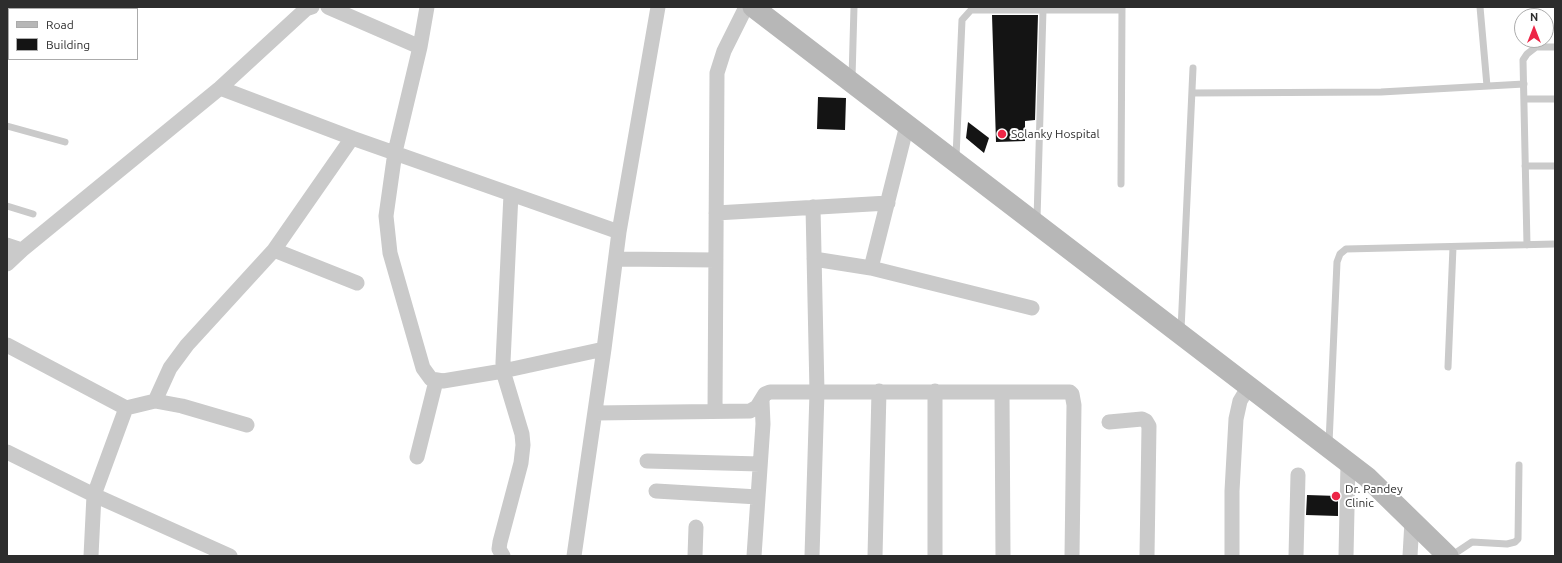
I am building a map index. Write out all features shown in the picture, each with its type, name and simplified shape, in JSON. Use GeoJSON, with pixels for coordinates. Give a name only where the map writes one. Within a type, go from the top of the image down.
{"type":"FeatureCollection","features":[{"type":"Feature","properties":{"kind":"street"},"geometry":{"type":"LineString","coordinates":[[7,264],[22,250],[220,88],[306,9],[312,7]]}},
{"type":"Feature","properties":{"kind":"street"},"geometry":{"type":"LineString","coordinates":[[328,7],[420,47]]}},
{"type":"Feature","properties":{"kind":"street"},"geometry":{"type":"LineString","coordinates":[[427,7],[420,47],[395,152],[386,216],[390,253],[423,368],[431,380],[443,381],[503,371],[604,349]]}},
{"type":"Feature","properties":{"kind":"street"},"geometry":{"type":"LineString","coordinates":[[574,556],[604,349],[619,232],[658,7]]}},
{"type":"Feature","properties":{"kind":"street"},"geometry":{"type":"LineString","coordinates":[[716,411],[717,74],[724,51],[746,7]]}},
{"type":"Feature","properties":{"kind":"street"},"geometry":{"type":"LineString","coordinates":[[753,7],[1367,477],[1448,556]]}},
{"type":"Feature","properties":{"kind":"street"},"geometry":{"type":"LineString","coordinates":[[220,88],[352,138],[619,232]]}},
{"type":"Feature","properties":{"kind":"street"},"geometry":{"type":"LineString","coordinates":[[871,268],[907,125]]}},
{"type":"Feature","properties":{"kind":"street"},"geometry":{"type":"LineString","coordinates":[[155,401],[170,368],[187,345],[274,250],[352,138]]}},
{"type":"Feature","properties":{"kind":"street"},"geometry":{"type":"LineString","coordinates":[[503,556],[499,549],[500,542],[521,463],[523,445],[522,434],[503,371],[511,194]]}},
{"type":"Feature","properties":{"kind":"street"},"geometry":{"type":"LineString","coordinates":[[716,213],[888,203]]}},
{"type":"Feature","properties":{"kind":"street"},"geometry":{"type":"LineString","coordinates":[[812,556],[818,392],[813,207]]}},
{"type":"Feature","properties":{"kind":"street"},"geometry":{"type":"LineString","coordinates":[[7,245],[22,250]]}},
{"type":"Feature","properties":{"kind":"street"},"geometry":{"type":"LineString","coordinates":[[274,250],[357,283]]}},
{"type":"Feature","properties":{"kind":"street"},"geometry":{"type":"LineString","coordinates":[[616,259],[716,260]]}},
{"type":"Feature","properties":{"kind":"street"},"geometry":{"type":"LineString","coordinates":[[814,259],[871,268],[1032,308]]}},
{"type":"Feature","properties":{"kind":"street"},"geometry":{"type":"LineString","coordinates":[[7,344],[126,408],[155,401],[182,406],[246,425]]}},
{"type":"Feature","properties":{"kind":"street"},"geometry":{"type":"LineString","coordinates":[[417,457],[436,381]]}},
{"type":"Feature","properties":{"kind":"street"},"geometry":{"type":"LineString","coordinates":[[1232,556],[1232,490],[1236,418],[1240,401],[1249,386]]}},
{"type":"Feature","properties":{"kind":"street"},"geometry":{"type":"LineString","coordinates":[[875,556],[879,391]]}},
{"type":"Feature","properties":{"kind":"street"},"geometry":{"type":"LineString","coordinates":[[934,556],[935,391]]}},
{"type":"Feature","properties":{"kind":"street"},"geometry":{"type":"LineString","coordinates":[[595,413],[750,411],[757,407],[765,394],[770,392],[1066,391],[1072,394],[1074,405],[1072,556]]}},
{"type":"Feature","properties":{"kind":"street"},"geometry":{"type":"LineString","coordinates":[[1002,392],[1003,556]]}},
{"type":"Feature","properties":{"kind":"street"},"geometry":{"type":"LineString","coordinates":[[754,556],[763,424],[762,401]]}},
{"type":"Feature","properties":{"kind":"street"},"geometry":{"type":"LineString","coordinates":[[91,556],[94,495],[126,408]]}},
{"type":"Feature","properties":{"kind":"street"},"geometry":{"type":"LineString","coordinates":[[1109,422],[1142,419],[1146,421],[1149,426],[1147,556]]}},
{"type":"Feature","properties":{"kind":"street"},"geometry":{"type":"LineString","coordinates":[[7,452],[94,495],[230,556]]}},
{"type":"Feature","properties":{"kind":"street"},"geometry":{"type":"LineString","coordinates":[[647,461],[760,464]]}},
{"type":"Feature","properties":{"kind":"street"},"geometry":{"type":"LineString","coordinates":[[1346,556],[1348,462]]}},
{"type":"Feature","properties":{"kind":"street"},"geometry":{"type":"LineString","coordinates":[[1296,556],[1298,475]]}},
{"type":"Feature","properties":{"kind":"street"},"geometry":{"type":"LineString","coordinates":[[656,491],[758,498]]}},
{"type":"Feature","properties":{"kind":"street"},"geometry":{"type":"LineString","coordinates":[[1410,556],[1412,521]]}},
{"type":"Feature","properties":{"kind":"street"},"geometry":{"type":"LineString","coordinates":[[695,556],[696,527]]}},
{"type":"Feature","properties":{"kind":"lane"},"geometry":{"type":"LineString","coordinates":[[852,82],[854,7]]}},
{"type":"Feature","properties":{"kind":"lane"},"geometry":{"type":"LineString","coordinates":[[1480,7],[1487,86]]}},
{"type":"Feature","properties":{"kind":"lane"},"geometry":{"type":"LineString","coordinates":[[956,162],[962,20],[971,10],[1122,9],[1121,184]]}},
{"type":"Feature","properties":{"kind":"lane"},"geometry":{"type":"LineString","coordinates":[[1036,223],[1043,10]]}},
{"type":"Feature","properties":{"kind":"lane"},"geometry":{"type":"LineString","coordinates":[[1527,245],[1523,60],[1526,54],[1536,47],[1555,47]]}},
{"type":"Feature","properties":{"kind":"lane"},"geometry":{"type":"LineString","coordinates":[[1181,335],[1193,68]]}},
{"type":"Feature","properties":{"kind":"lane"},"geometry":{"type":"LineString","coordinates":[[1192,93],[1381,92],[1524,84]]}},
{"type":"Feature","properties":{"kind":"lane"},"geometry":{"type":"LineString","coordinates":[[1524,99],[1555,99]]}},
{"type":"Feature","properties":{"kind":"lane"},"geometry":{"type":"LineString","coordinates":[[7,126],[65,142]]}},
{"type":"Feature","properties":{"kind":"lane"},"geometry":{"type":"LineString","coordinates":[[1525,166],[1555,166]]}},
{"type":"Feature","properties":{"kind":"lane"},"geometry":{"type":"LineString","coordinates":[[7,206],[33,214]]}},
{"type":"Feature","properties":{"kind":"lane"},"geometry":{"type":"LineString","coordinates":[[1328,447],[1337,262],[1340,254],[1346,249],[1555,244]]}},
{"type":"Feature","properties":{"kind":"lane"},"geometry":{"type":"LineString","coordinates":[[1448,367],[1453,246]]}},
{"type":"Feature","properties":{"kind":"lane"},"geometry":{"type":"LineString","coordinates":[[1451,556],[1472,542],[1507,544],[1515,542],[1518,539],[1520,465]]}},
{"type":"Feature","properties":{"kind":"building"},"geometry":{"type":"Polygon","coordinates":[[[992,15],[1038,15],[1035,120],[1025,121],[1025,141],[996,142],[992,15]]]}},
{"type":"Feature","properties":{"kind":"building"},"geometry":{"type":"Polygon","coordinates":[[[818,97],[846,98],[845,130],[817,129],[818,97]]]}},
{"type":"Feature","properties":{"kind":"building"},"geometry":{"type":"Polygon","coordinates":[[[968,122],[989,138],[984,153],[966,138],[968,122]]]}},
{"type":"Feature","properties":{"kind":"building"},"geometry":{"type":"Polygon","coordinates":[[[1307,495],[1338,496],[1338,516],[1306,515],[1307,495]]]}},
{"type":"Feature","properties":{"kind":"place","name":"Solanky Hospital"},"geometry":{"type":"Point","coordinates":[1002,134]}},
{"type":"Feature","properties":{"kind":"place","name":"Dr. Pandey Clinic"},"geometry":{"type":"Point","coordinates":[1336,496]}}]}
